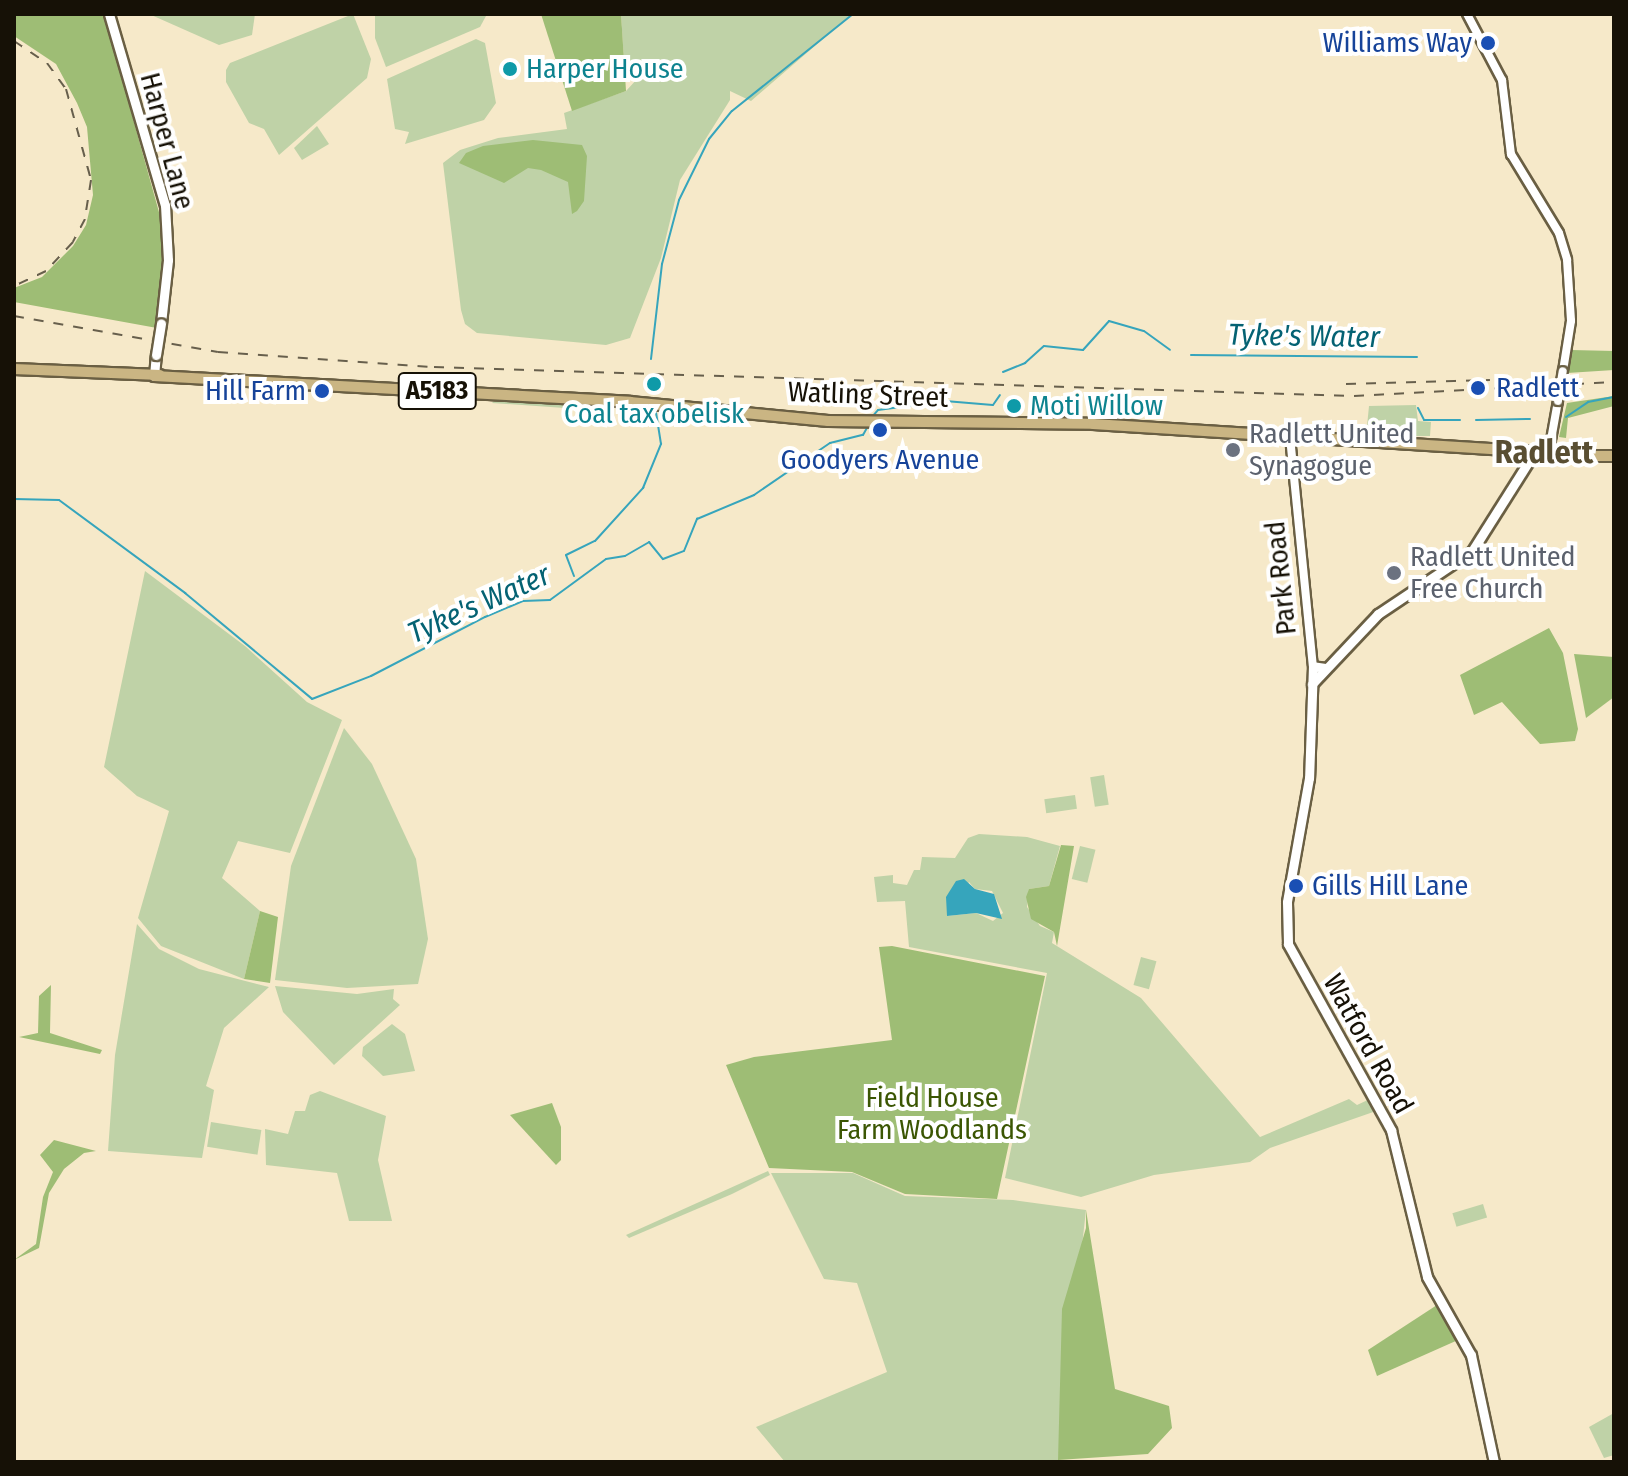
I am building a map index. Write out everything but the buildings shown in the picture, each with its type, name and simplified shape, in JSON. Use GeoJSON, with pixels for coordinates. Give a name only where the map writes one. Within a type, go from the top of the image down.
{"type":"FeatureCollection","features":[{"type":"Feature","properties":{"kind":"main road","name":"Harper Lane"},"geometry":{"type":"LineString","coordinates":[[109,14],[165,205],[168,260],[154,376]]}},
{"type":"Feature","properties":{"kind":"main road","name":"A5183"},"geometry":{"type":"LineString","coordinates":[[14,369],[154,376]]}},
{"type":"Feature","properties":{"kind":"main road","name":"Watling Street"},"geometry":{"type":"LineString","coordinates":[[154,376],[613,401],[862,422],[1060,422],[1614,456]]}},
{"type":"Feature","properties":{"kind":"main road"},"geometry":{"type":"LineString","coordinates":[[1312,684],[1378,614],[1416,592],[1472,551],[1534,453]]}},
{"type":"Feature","properties":{"kind":"main road"},"geometry":{"type":"LineString","coordinates":[[1313,666],[1325,668]]}},
{"type":"Feature","properties":{"kind":"main road","name":"Watford Road"},"geometry":{"type":"LineString","coordinates":[[1313,666],[1309,778],[1287,902],[1288,944],[1391,1130],[1427,1277],[1471,1355],[1494,1462]]}},
{"type":"Feature","properties":{"kind":"street"},"geometry":{"type":"LineString","coordinates":[[1467,14],[1502,80],[1511,154],[1559,233],[1567,260],[1571,321],[1551,451]]}},
{"type":"Feature","properties":{"kind":"street","name":"Park Road"},"geometry":{"type":"LineString","coordinates":[[1290,437],[1313,666]]}},
{"type":"Feature","properties":{"kind":"green space"},"geometry":{"type":"Polygon","coordinates":[[[14,14],[104,14],[162,223],[165,254],[157,328],[14,302],[14,288],[42,277],[73,246],[86,225],[93,195],[87,127],[77,103],[56,64],[14,36],[14,14]]]}},
{"type":"Feature","properties":{"kind":"green space"},"geometry":{"type":"Polygon","coordinates":[[[149,14],[255,14],[252,35],[219,45],[149,14]]]}},
{"type":"Feature","properties":{"kind":"green space"},"geometry":{"type":"Polygon","coordinates":[[[353,14],[371,59],[367,78],[279,155],[264,129],[249,123],[226,82],[226,70],[230,63],[353,14]]]}},
{"type":"Feature","properties":{"kind":"green space"},"geometry":{"type":"Polygon","coordinates":[[[375,14],[486,16],[480,27],[386,67],[375,38],[375,14]]]}},
{"type":"Feature","properties":{"kind":"green space"},"geometry":{"type":"Polygon","coordinates":[[[541,14],[621,14],[626,91],[572,111],[541,14]]]}},
{"type":"Feature","properties":{"kind":"green space"},"geometry":{"type":"Polygon","coordinates":[[[621,14],[852,14],[751,101],[730,91],[730,100],[680,180],[661,258],[630,338],[606,345],[477,333],[465,324],[461,310],[443,163],[460,150],[498,138],[567,129],[564,113],[626,91],[638,78],[625,77],[621,14]]]}},
{"type":"Feature","properties":{"kind":"green space"},"geometry":{"type":"Polygon","coordinates":[[[476,39],[485,43],[496,103],[484,120],[405,144],[409,132],[395,129],[387,79],[476,39]]]}},
{"type":"Feature","properties":{"kind":"green space"},"geometry":{"type":"Polygon","coordinates":[[[317,126],[329,144],[302,160],[294,148],[317,126]]]}},
{"type":"Feature","properties":{"kind":"green space"},"geometry":{"type":"Polygon","coordinates":[[[533,140],[582,145],[587,156],[584,201],[572,214],[568,182],[541,170],[528,168],[504,183],[459,163],[466,153],[483,146],[533,140]]]}},
{"type":"Feature","properties":{"kind":"green space"},"geometry":{"type":"Polygon","coordinates":[[[1571,350],[1614,351],[1614,370],[1567,373],[1571,350]]]}},
{"type":"Feature","properties":{"kind":"green space"},"geometry":{"type":"Polygon","coordinates":[[[1614,396],[1614,406],[1568,418],[1566,438],[1559,437],[1567,403],[1614,396]]]}},
{"type":"Feature","properties":{"kind":"green space"},"geometry":{"type":"Polygon","coordinates":[[[496,399],[602,405],[607,411],[492,403],[496,399]]]}},
{"type":"Feature","properties":{"kind":"green space"},"geometry":{"type":"Polygon","coordinates":[[[1416,405],[1418,421],[1431,422],[1430,436],[1366,436],[1369,406],[1416,405]]]}},
{"type":"Feature","properties":{"kind":"green space"},"geometry":{"type":"Polygon","coordinates":[[[145,571],[245,646],[307,702],[342,720],[290,853],[238,841],[222,878],[260,911],[244,979],[161,946],[138,918],[169,811],[137,796],[104,767],[145,571]]]}},
{"type":"Feature","properties":{"kind":"green space"},"geometry":{"type":"Polygon","coordinates":[[[1549,628],[1563,653],[1578,729],[1575,741],[1540,744],[1502,702],[1474,715],[1460,675],[1549,628]]]}},
{"type":"Feature","properties":{"kind":"green space"},"geometry":{"type":"Polygon","coordinates":[[[1574,654],[1614,657],[1614,697],[1586,718],[1574,654]]]}},
{"type":"Feature","properties":{"kind":"green space"},"geometry":{"type":"Polygon","coordinates":[[[344,728],[372,764],[416,859],[428,939],[418,984],[347,988],[275,980],[291,866],[344,728]]]}},
{"type":"Feature","properties":{"kind":"green space"},"geometry":{"type":"Polygon","coordinates":[[[1104,775],[1109,805],[1095,807],[1090,777],[1104,775]]]}},
{"type":"Feature","properties":{"kind":"green space"},"geometry":{"type":"Polygon","coordinates":[[[1075,795],[1077,809],[1046,813],[1044,799],[1075,795]]]}},
{"type":"Feature","properties":{"kind":"green space"},"geometry":{"type":"Polygon","coordinates":[[[979,834],[1027,837],[1060,846],[1049,886],[1029,889],[1027,907],[1040,926],[1054,932],[1052,943],[1141,998],[1260,1137],[1349,1099],[1357,1105],[1372,1098],[1379,1110],[1270,1148],[1250,1162],[1154,1175],[1081,1197],[1005,1178],[1047,973],[909,947],[905,901],[877,902],[874,877],[893,875],[893,883],[907,885],[914,870],[920,870],[922,857],[955,858],[968,838],[979,834]],[[969,882],[947,916],[976,913],[993,921],[1003,913],[992,891],[975,889],[969,882]]]}},
{"type":"Feature","properties":{"kind":"green space"},"geometry":{"type":"Polygon","coordinates":[[[1061,845],[1074,846],[1057,946],[1054,932],[1031,919],[1026,897],[1029,889],[1049,886],[1061,845]]]}},
{"type":"Feature","properties":{"kind":"green space"},"geometry":{"type":"Polygon","coordinates":[[[1080,846],[1096,850],[1087,883],[1072,879],[1080,846]]]}},
{"type":"Feature","properties":{"kind":"green space"},"geometry":{"type":"Polygon","coordinates":[[[260,911],[278,917],[270,983],[244,979],[260,911]]]}},
{"type":"Feature","properties":{"kind":"green space"},"geometry":{"type":"Polygon","coordinates":[[[137,924],[159,949],[199,969],[269,987],[224,1028],[206,1086],[214,1090],[202,1158],[108,1151],[115,1055],[137,924]]]}},
{"type":"Feature","properties":{"kind":"green space","name":"Field House Farm Woodlands"},"geometry":{"type":"Polygon","coordinates":[[[892,946],[1045,976],[997,1199],[905,1194],[852,1172],[769,1168],[726,1065],[754,1057],[892,1040],[879,947],[892,946]]]}},
{"type":"Feature","properties":{"kind":"green space"},"geometry":{"type":"Polygon","coordinates":[[[1141,957],[1156,961],[1149,989],[1133,985],[1141,957]]]}},
{"type":"Feature","properties":{"kind":"green space"},"geometry":{"type":"Polygon","coordinates":[[[51,985],[50,1033],[102,1050],[100,1054],[19,1037],[38,1033],[39,996],[51,985]]]}},
{"type":"Feature","properties":{"kind":"green space"},"geometry":{"type":"Polygon","coordinates":[[[275,986],[357,994],[394,989],[393,999],[400,1005],[334,1065],[283,1012],[275,986]]]}},
{"type":"Feature","properties":{"kind":"green space"},"geometry":{"type":"Polygon","coordinates":[[[392,1024],[405,1034],[415,1071],[383,1076],[362,1056],[363,1047],[392,1024]]]}},
{"type":"Feature","properties":{"kind":"green space"},"geometry":{"type":"Polygon","coordinates":[[[320,1091],[386,1116],[378,1160],[392,1221],[349,1221],[337,1173],[266,1165],[265,1129],[288,1134],[295,1111],[305,1111],[310,1095],[320,1091]]]}},
{"type":"Feature","properties":{"kind":"green space"},"geometry":{"type":"Polygon","coordinates":[[[552,1103],[561,1127],[561,1160],[556,1165],[510,1115],[552,1103]]]}},
{"type":"Feature","properties":{"kind":"green space"},"geometry":{"type":"Polygon","coordinates":[[[211,1122],[261,1130],[257,1155],[207,1147],[211,1122]]]}},
{"type":"Feature","properties":{"kind":"green space"},"geometry":{"type":"Polygon","coordinates":[[[54,1140],[96,1151],[84,1153],[64,1169],[49,1193],[39,1248],[14,1260],[36,1244],[43,1197],[53,1172],[40,1155],[54,1140]]]}},
{"type":"Feature","properties":{"kind":"green space"},"geometry":{"type":"Polygon","coordinates":[[[768,1171],[770,1175],[732,1194],[629,1238],[626,1235],[768,1171]]]}},
{"type":"Feature","properties":{"kind":"green space"},"geometry":{"type":"Polygon","coordinates":[[[771,1173],[853,1173],[905,1196],[1013,1200],[1086,1210],[1058,1462],[785,1462],[756,1427],[887,1372],[857,1283],[824,1279],[771,1173]]]}},
{"type":"Feature","properties":{"kind":"green space"},"geometry":{"type":"Polygon","coordinates":[[[1483,1204],[1487,1217],[1456,1227],[1452,1213],[1483,1204]]]}},
{"type":"Feature","properties":{"kind":"green space"},"geometry":{"type":"Polygon","coordinates":[[[1086,1210],[1115,1389],[1169,1406],[1172,1428],[1148,1454],[1058,1460],[1062,1309],[1086,1228],[1086,1210]]]}},
{"type":"Feature","properties":{"kind":"green space"},"geometry":{"type":"Polygon","coordinates":[[[1437,1305],[1458,1340],[1377,1376],[1368,1350],[1437,1305]]]}},
{"type":"Feature","properties":{"kind":"green space"},"geometry":{"type":"Polygon","coordinates":[[[1614,1413],[1614,1455],[1604,1458],[1589,1427],[1614,1413]]]}},
{"type":"Feature","properties":{"kind":"water"},"geometry":{"type":"Polygon","coordinates":[[[964,879],[975,889],[994,894],[1002,919],[976,913],[947,916],[946,897],[956,881],[964,879]]]}},
{"type":"Feature","properties":{"kind":"waterway"},"geometry":{"type":"LineString","coordinates":[[651,359],[662,264],[679,200],[709,139],[732,111],[853,14]]}},
{"type":"Feature","properties":{"kind":"waterway","name":"Tyke's Water"},"geometry":{"type":"LineString","coordinates":[[1003,372],[1025,363],[1044,346],[1083,350],[1109,321],[1144,331],[1170,350]]}},
{"type":"Feature","properties":{"kind":"waterway","name":"Tyke's Water"},"geometry":{"type":"LineString","coordinates":[[1191,355],[1417,357]]}},
{"type":"Feature","properties":{"kind":"waterway","name":"Tyke's Water"},"geometry":{"type":"LineString","coordinates":[[872,417],[878,410],[945,401],[993,405],[1000,395]]}},
{"type":"Feature","properties":{"kind":"waterway","name":"Tyke's Water"},"geometry":{"type":"LineString","coordinates":[[1566,417],[1588,402],[1614,397]]}},
{"type":"Feature","properties":{"kind":"waterway","name":"Tyke's Water"},"geometry":{"type":"LineString","coordinates":[[1418,408],[1424,420],[1460,420]]}},
{"type":"Feature","properties":{"kind":"waterway"},"geometry":{"type":"LineString","coordinates":[[574,576],[566,555],[595,541],[643,488],[661,444],[656,413]]}},
{"type":"Feature","properties":{"kind":"waterway","name":"Tyke's Water"},"geometry":{"type":"LineString","coordinates":[[1476,420],[1530,419]]}},
{"type":"Feature","properties":{"kind":"waterway","name":"Tyke's Water"},"geometry":{"type":"LineString","coordinates":[[14,499],[59,500],[185,593],[312,699],[371,676],[485,617],[523,601],[550,600],[606,559],[625,556],[649,542],[663,559],[684,551],[697,519],[754,495],[830,443],[863,435],[868,426]]}},
{"type":"Feature","properties":{"kind":"railway"},"geometry":{"type":"LineString","coordinates":[[14,41],[47,63],[66,89],[91,180],[85,219],[73,242],[46,271],[14,286]]}},
{"type":"Feature","properties":{"kind":"railway"},"geometry":{"type":"LineString","coordinates":[[14,316],[218,352],[434,367],[1354,396],[1614,382]]}},
{"type":"Feature","properties":{"kind":"railway"},"geometry":{"type":"LineString","coordinates":[[1346,384],[1490,380]]}},
{"type":"Feature","properties":{"kind":"place","name":"Williams Way"},"geometry":{"type":"Point","coordinates":[1488,43]}},
{"type":"Feature","properties":{"kind":"place","name":"Harper House"},"geometry":{"type":"Point","coordinates":[510,69]}},
{"type":"Feature","properties":{"kind":"place","name":"Coal tax obelisk"},"geometry":{"type":"Point","coordinates":[654,384]}},
{"type":"Feature","properties":{"kind":"place","name":"Radlett"},"geometry":{"type":"Point","coordinates":[1478,388]}},
{"type":"Feature","properties":{"kind":"place","name":"Hill Farm"},"geometry":{"type":"Point","coordinates":[322,391]}},
{"type":"Feature","properties":{"kind":"place","name":"Moti Willow"},"geometry":{"type":"Point","coordinates":[1014,406]}},
{"type":"Feature","properties":{"kind":"place","name":"Goodyers Avenue"},"geometry":{"type":"Point","coordinates":[880,430]}},
{"type":"Feature","properties":{"kind":"place","name":"Radlett United Synagogue"},"geometry":{"type":"Point","coordinates":[1233,450]}},
{"type":"Feature","properties":{"kind":"place","name":"Radlett United Free Church"},"geometry":{"type":"Point","coordinates":[1394,573]}},
{"type":"Feature","properties":{"kind":"place","name":"Gills Hill Lane"},"geometry":{"type":"Point","coordinates":[1296,886]}},
{"type":"Feature","properties":{"kind":"district","name":"Radlett"},"geometry":{"type":"Point","coordinates":[1544,452]}}]}
